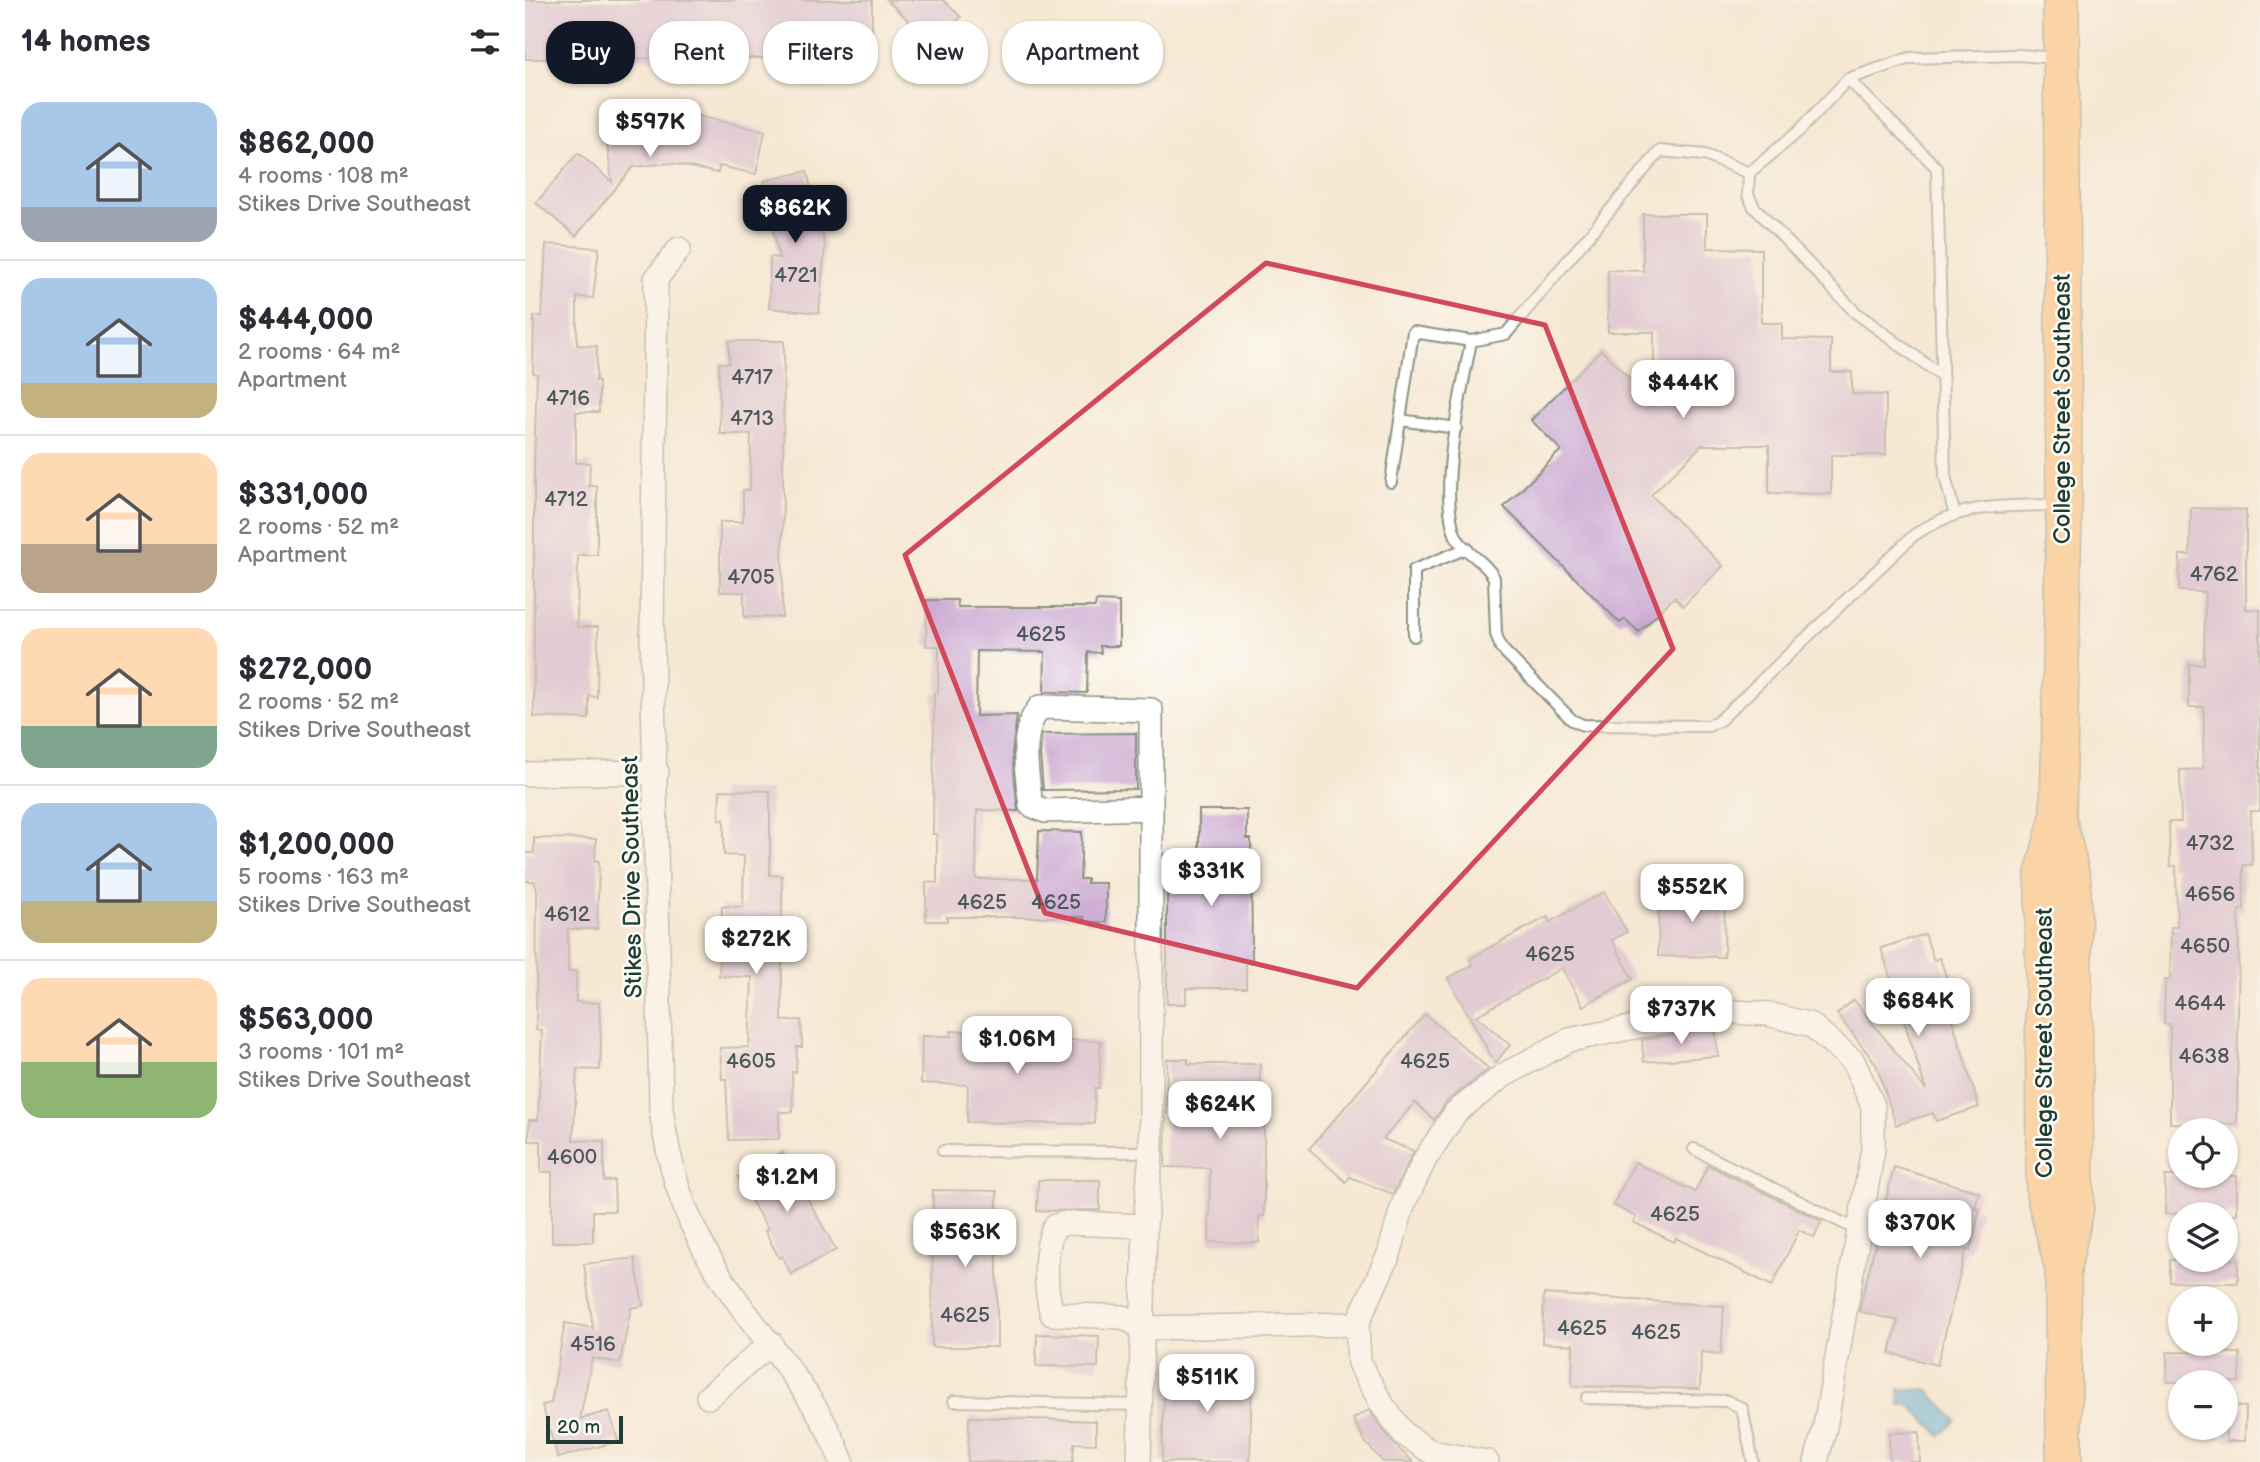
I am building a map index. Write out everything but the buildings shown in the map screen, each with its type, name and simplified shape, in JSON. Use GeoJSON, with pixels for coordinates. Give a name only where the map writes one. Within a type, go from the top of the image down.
{"type":"FeatureCollection","features":[{"type":"Feature","properties":{"kind":"main road","name":"College Street Southeast"},"geometry":{"type":"LineString","coordinates":[[2061,0],[2064,505],[2058,817],[2073,881],[2076,1208],[2063,1268],[2066,1460]]}},
{"type":"Feature","properties":{"kind":"street","name":"Stikes Drive Southeast"},"geometry":{"type":"LineString","coordinates":[[679,249],[656,279],[652,634],[657,772],[661,1109],[667,1153],[680,1202],[704,1249],[731,1292],[807,1392],[833,1437],[842,1462]]}},
{"type":"Feature","properties":{"kind":"street"},"geometry":{"type":"LineString","coordinates":[[1139,1462],[1145,1226],[1151,1153],[1151,710],[1041,707],[1033,715],[1026,737],[1031,805],[1045,811],[1150,808]]}},
{"type":"Feature","properties":{"kind":"street"},"geometry":{"type":"LineString","coordinates":[[525,774],[657,772]]}},
{"type":"Feature","properties":{"kind":"street"},"geometry":{"type":"LineString","coordinates":[[1487,1462],[1431,1452],[1404,1434],[1383,1406],[1359,1363],[1357,1324],[1389,1254],[1403,1205],[1426,1159],[1455,1112],[1504,1075],[1569,1040],[1716,1011],[1768,1014],[1811,1025],[1853,1061],[1873,1105],[1873,1149],[1825,1427],[1816,1462]]}},
{"type":"Feature","properties":{"kind":"street"},"geometry":{"type":"LineString","coordinates":[[1145,1226],[1067,1223],[1055,1226],[1048,1238],[1048,1299],[1052,1314],[1123,1317],[1143,1328],[1357,1324]]}},
{"type":"Feature","properties":{"kind":"street"},"geometry":{"type":"LineString","coordinates":[[708,1398],[771,1343]]}},
{"type":"Feature","properties":{"kind":"lane"},"geometry":{"type":"LineString","coordinates":[[1942,376],[1855,312],[1764,217],[1748,195],[1749,173],[1799,131],[1849,79],[1910,58],[2018,55],[2060,58]]}},
{"type":"Feature","properties":{"kind":"lane"},"geometry":{"type":"LineString","coordinates":[[1849,79],[1937,168],[1944,476],[1954,512]]}},
{"type":"Feature","properties":{"kind":"lane"},"geometry":{"type":"LineString","coordinates":[[1391,482],[1413,332],[1471,341],[1506,334],[1660,151],[1705,155],[1749,173]]}},
{"type":"Feature","properties":{"kind":"lane"},"geometry":{"type":"LineString","coordinates":[[1471,341],[1456,428],[1449,503],[1456,536],[1490,570],[1494,578],[1496,634],[1501,648],[1571,720],[1583,725],[1708,726],[1720,720],[1914,535],[1954,512],[1997,506],[2064,505]]}},
{"type":"Feature","properties":{"kind":"lane"},"geometry":{"type":"LineString","coordinates":[[1400,420],[1456,428]]}},
{"type":"Feature","properties":{"kind":"lane"},"geometry":{"type":"LineString","coordinates":[[1414,636],[1414,570],[1467,548]]}},
{"type":"Feature","properties":{"kind":"lane"},"geometry":{"type":"LineString","coordinates":[[1694,1149],[1857,1230]]}},
{"type":"Feature","properties":{"kind":"lane"},"geometry":{"type":"LineString","coordinates":[[943,1151],[1151,1153]]}},
{"type":"Feature","properties":{"kind":"lane"},"geometry":{"type":"LineString","coordinates":[[1587,1398],[1727,1401],[1742,1408],[1753,1462]]}},
{"type":"Feature","properties":{"kind":"lane"},"geometry":{"type":"LineString","coordinates":[[954,1401],[1140,1405]]}},
{"type":"Feature","properties":{"kind":"highlighted area"},"geometry":{"type":"Polygon","coordinates":[[[1266,263],[1545,325],[1673,649],[1357,988],[1045,913],[905,555],[1266,263]]]}},
{"type":"Feature","properties":{"kind":"water"},"geometry":{"type":"Polygon","coordinates":[[[1899,1389],[1928,1390],[1956,1420],[1941,1436],[1910,1405],[1900,1405],[1899,1389]]]}}]}
